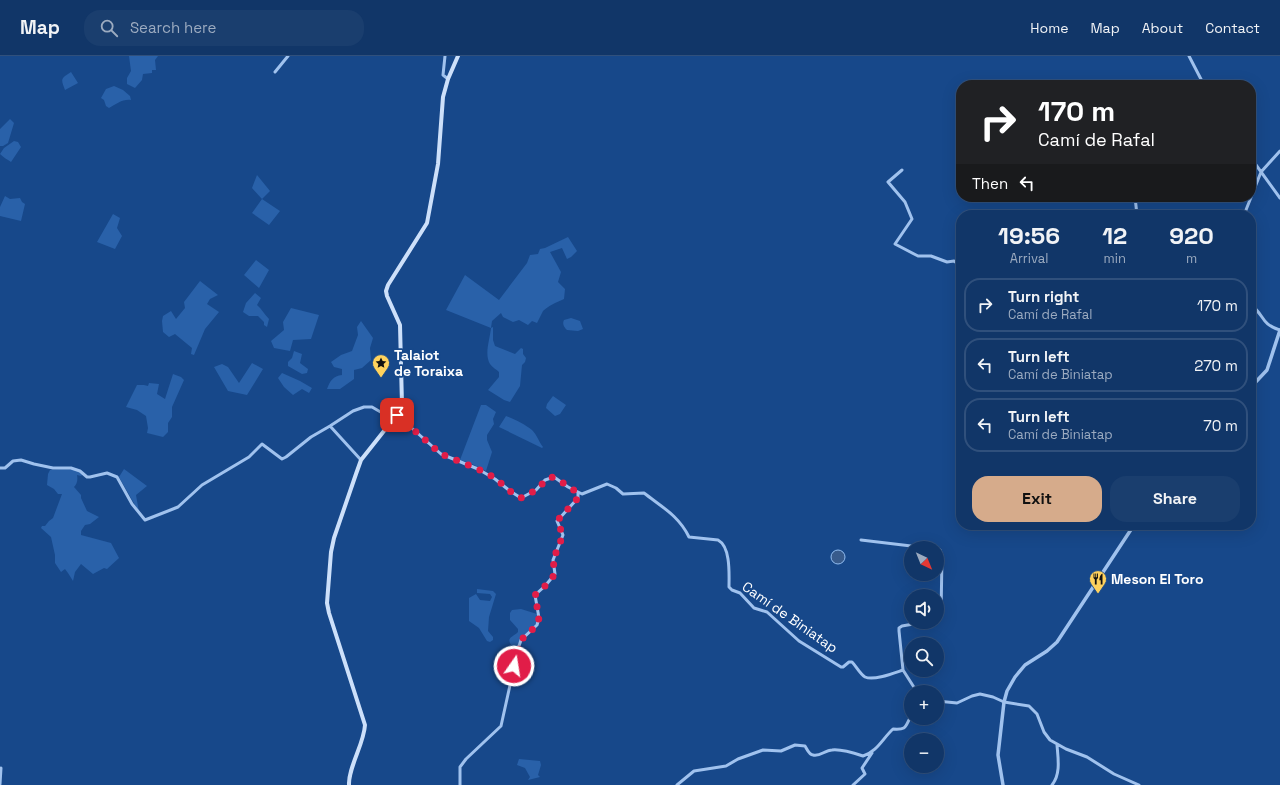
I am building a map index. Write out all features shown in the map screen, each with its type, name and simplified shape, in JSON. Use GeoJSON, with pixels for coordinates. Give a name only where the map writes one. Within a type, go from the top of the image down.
{"type":"FeatureCollection","features":[{"type":"Feature","properties":{"kind":"main road"},"geometry":{"type":"LineString","coordinates":[[349,785],[364,734],[365,725],[327,603],[331,552],[334,538],[361,460],[398,413],[403,399],[400,325],[386,292],[388,285],[427,223],[438,164],[443,97],[448,79],[458,56]]}},
{"type":"Feature","properties":{"kind":"street"},"geometry":{"type":"LineString","coordinates":[[275,72],[288,56]]}},
{"type":"Feature","properties":{"kind":"street"},"geometry":{"type":"LineString","coordinates":[[444,56],[443,75],[448,79]]}},
{"type":"Feature","properties":{"kind":"street"},"geometry":{"type":"LineString","coordinates":[[1189,56],[1201,80]]}},
{"type":"Feature","properties":{"kind":"street"},"geometry":{"type":"LineString","coordinates":[[1256,185],[1261,172],[1280,151]]}},
{"type":"Feature","properties":{"kind":"street"},"geometry":{"type":"LineString","coordinates":[[1256,165],[1280,198]]}},
{"type":"Feature","properties":{"kind":"street"},"geometry":{"type":"LineString","coordinates":[[902,170],[888,182],[905,202],[912,219],[895,244],[918,256],[931,256],[947,262],[954,261],[956,262]]}},
{"type":"Feature","properties":{"kind":"street"},"geometry":{"type":"LineString","coordinates":[[1256,310],[1264,322],[1272,328],[1280,330],[1267,370],[1256,382]]}},
{"type":"Feature","properties":{"kind":"street"},"geometry":{"type":"LineString","coordinates":[[0,468],[5,468],[13,461],[21,460],[53,468],[71,468],[80,471],[90,478],[107,473],[117,477],[132,504],[145,520],[178,507],[202,485],[249,457],[262,444],[282,459],[286,458],[310,437],[353,411],[364,407],[372,407],[388,415],[398,413],[441,454],[478,469],[495,478],[521,498],[536,490],[545,480],[550,477],[554,477],[578,493],[578,498],[557,521],[563,535],[553,560],[555,574],[535,595],[539,618],[537,625],[521,640],[501,726],[471,754],[460,767],[460,785]]}},
{"type":"Feature","properties":{"kind":"street"},"geometry":{"type":"LineString","coordinates":[[330,426],[361,460]]}},
{"type":"Feature","properties":{"kind":"street","name":"Camí de Biniatap"},"geometry":{"type":"LineString","coordinates":[[578,493],[582,494],[607,484],[616,488],[623,494],[644,493],[678,520],[684,526],[689,537],[718,540],[722,542],[725,546],[730,568],[729,587],[740,593],[754,608],[767,612],[799,641],[841,667],[849,662],[852,662],[867,678],[876,678],[903,670]]}},
{"type":"Feature","properties":{"kind":"street"},"geometry":{"type":"LineString","coordinates":[[1003,785],[998,755],[1004,702],[1007,691],[1021,670],[1029,662],[1048,651],[1057,642],[1131,530]]}},
{"type":"Feature","properties":{"kind":"street"},"geometry":{"type":"LineString","coordinates":[[861,540],[904,545]]}},
{"type":"Feature","properties":{"kind":"street"},"geometry":{"type":"LineString","coordinates":[[904,627],[899,628],[903,670],[913,685]]}},
{"type":"Feature","properties":{"kind":"street"},"geometry":{"type":"LineString","coordinates":[[944,702],[957,703],[980,694],[993,697],[1004,702],[1029,706],[1034,710],[1050,740],[1057,745],[1087,757],[1114,774],[1139,785]]}},
{"type":"Feature","properties":{"kind":"street"},"geometry":{"type":"LineString","coordinates":[[853,785],[865,774],[862,768],[872,752],[893,729],[900,730],[906,725]]}},
{"type":"Feature","properties":{"kind":"street"},"geometry":{"type":"LineString","coordinates":[[677,785],[694,771],[726,766],[738,759],[763,750],[781,751],[795,744],[805,746],[813,756],[832,750],[863,756],[872,752]]}},
{"type":"Feature","properties":{"kind":"street"},"geometry":{"type":"LineString","coordinates":[[1052,785],[1056,780],[1059,765],[1057,745]]}},
{"type":"Feature","properties":{"kind":"street"},"geometry":{"type":"LineString","coordinates":[[0,784],[1,768]]}},
{"type":"Feature","properties":{"kind":"shaded area"},"geometry":{"type":"Polygon","coordinates":[[[129,56],[158,56],[155,60],[156,70],[152,70],[152,73],[143,74],[142,80],[135,88],[127,84],[127,78],[131,71],[129,56]]]}},
{"type":"Feature","properties":{"kind":"shaded area"},"geometry":{"type":"Polygon","coordinates":[[[71,72],[78,83],[65,90],[62,80],[71,72]]]}},
{"type":"Feature","properties":{"kind":"shaded area"},"geometry":{"type":"Polygon","coordinates":[[[114,86],[123,90],[130,96],[131,100],[122,101],[109,108],[101,98],[106,89],[114,86]]]}},
{"type":"Feature","properties":{"kind":"shaded area"},"geometry":{"type":"Polygon","coordinates":[[[10,119],[14,123],[8,143],[0,146],[0,129],[10,119]]]}},
{"type":"Feature","properties":{"kind":"shaded area"},"geometry":{"type":"Polygon","coordinates":[[[14,141],[18,142],[21,147],[11,162],[0,154],[4,148],[14,141]]]}},
{"type":"Feature","properties":{"kind":"shaded area"},"geometry":{"type":"Polygon","coordinates":[[[257,175],[270,191],[262,199],[252,188],[257,175]]]}},
{"type":"Feature","properties":{"kind":"shaded area"},"geometry":{"type":"Polygon","coordinates":[[[5,196],[10,199],[20,198],[25,204],[21,221],[0,216],[0,207],[5,196]]]}},
{"type":"Feature","properties":{"kind":"shaded area"},"geometry":{"type":"Polygon","coordinates":[[[262,199],[280,211],[269,225],[252,213],[262,199]]]}},
{"type":"Feature","properties":{"kind":"shaded area"},"geometry":{"type":"Polygon","coordinates":[[[113,214],[120,218],[117,228],[122,236],[115,249],[97,242],[113,214]]]}},
{"type":"Feature","properties":{"kind":"shaded area"},"geometry":{"type":"Polygon","coordinates":[[[568,237],[577,251],[571,257],[567,259],[562,248],[550,252],[561,272],[558,282],[565,289],[564,299],[545,309],[537,323],[532,321],[528,325],[519,320],[513,322],[503,317],[501,313],[492,321],[491,328],[446,310],[465,275],[499,300],[527,263],[530,255],[538,254],[540,249],[568,237]]]}},
{"type":"Feature","properties":{"kind":"shaded area"},"geometry":{"type":"Polygon","coordinates":[[[256,260],[269,270],[259,288],[244,275],[256,260]]]}},
{"type":"Feature","properties":{"kind":"shaded area"},"geometry":{"type":"Polygon","coordinates":[[[200,281],[218,295],[210,299],[207,304],[219,312],[205,329],[194,355],[191,354],[192,348],[175,334],[169,337],[163,332],[162,321],[163,316],[171,311],[176,319],[185,308],[184,302],[200,281]]]}},
{"type":"Feature","properties":{"kind":"shaded area"},"geometry":{"type":"Polygon","coordinates":[[[255,293],[261,298],[257,305],[269,319],[267,327],[258,316],[249,316],[243,312],[246,303],[255,293]]]}},
{"type":"Feature","properties":{"kind":"shaded area"},"geometry":{"type":"Polygon","coordinates":[[[291,308],[319,315],[311,339],[293,340],[290,351],[274,348],[271,341],[284,330],[283,322],[291,308]]]}},
{"type":"Feature","properties":{"kind":"shaded area"},"geometry":{"type":"Polygon","coordinates":[[[571,318],[580,321],[583,329],[578,331],[567,330],[563,321],[571,318]]]}},
{"type":"Feature","properties":{"kind":"shaded area"},"geometry":{"type":"Polygon","coordinates":[[[361,321],[373,338],[370,348],[371,360],[362,368],[354,370],[354,379],[340,389],[327,389],[332,379],[336,376],[342,375],[342,369],[334,367],[331,362],[341,355],[352,351],[358,335],[357,327],[361,321]]]}},
{"type":"Feature","properties":{"kind":"shaded area"},"geometry":{"type":"Polygon","coordinates":[[[493,327],[493,340],[495,346],[515,354],[521,348],[523,349],[523,354],[526,358],[522,365],[520,386],[510,402],[488,390],[499,377],[499,372],[490,364],[487,356],[491,328],[493,327]]]}},
{"type":"Feature","properties":{"kind":"shaded area"},"geometry":{"type":"Polygon","coordinates":[[[294,351],[302,354],[300,363],[308,369],[307,373],[302,374],[288,366],[288,362],[292,358],[294,351]]]}},
{"type":"Feature","properties":{"kind":"shaded area"},"geometry":{"type":"Polygon","coordinates":[[[252,363],[263,369],[247,395],[228,391],[214,367],[222,364],[228,367],[239,383],[252,363]]]}},
{"type":"Feature","properties":{"kind":"shaded area"},"geometry":{"type":"Polygon","coordinates":[[[282,373],[312,388],[309,393],[302,389],[293,395],[284,387],[278,378],[282,373]]]}},
{"type":"Feature","properties":{"kind":"shaded area"},"geometry":{"type":"Polygon","coordinates":[[[173,374],[184,380],[172,407],[172,417],[168,423],[168,432],[163,437],[147,433],[148,428],[146,416],[137,410],[126,407],[137,385],[148,386],[149,383],[159,384],[157,394],[165,399],[173,374]]]}},
{"type":"Feature","properties":{"kind":"shaded area"},"geometry":{"type":"Polygon","coordinates":[[[553,396],[566,405],[560,414],[555,416],[546,408],[553,396]]]}},
{"type":"Feature","properties":{"kind":"shaded area"},"geometry":{"type":"Polygon","coordinates":[[[481,405],[486,405],[496,412],[493,419],[494,424],[487,435],[487,440],[492,452],[486,471],[460,460],[481,405]]]}},
{"type":"Feature","properties":{"kind":"shaded area"},"geometry":{"type":"Polygon","coordinates":[[[506,416],[520,422],[532,430],[543,447],[542,448],[499,427],[506,416]]]}},
{"type":"Feature","properties":{"kind":"shaded area"},"geometry":{"type":"Polygon","coordinates":[[[124,469],[147,486],[136,495],[139,512],[119,477],[124,469]]]}},
{"type":"Feature","properties":{"kind":"shaded area"},"geometry":{"type":"Polygon","coordinates":[[[50,470],[75,470],[83,474],[81,476],[77,475],[77,482],[74,487],[81,495],[87,511],[99,517],[90,524],[85,525],[81,531],[81,535],[111,543],[119,558],[107,569],[104,568],[93,574],[81,564],[75,572],[73,581],[65,569],[61,572],[55,563],[55,555],[51,537],[41,528],[53,518],[62,494],[58,494],[54,489],[47,485],[50,470]]]}},
{"type":"Feature","properties":{"kind":"shaded area"},"geometry":{"type":"Polygon","coordinates":[[[835,550],[841,550],[845,554],[845,560],[841,564],[835,564],[831,560],[831,554],[835,550]]]}},
{"type":"Feature","properties":{"kind":"shaded area"},"geometry":{"type":"Polygon","coordinates":[[[477,589],[493,591],[496,594],[489,617],[488,631],[493,637],[493,640],[490,642],[487,641],[479,628],[469,621],[469,598],[476,594],[480,600],[490,601],[492,597],[490,594],[477,593],[477,589]]]}},
{"type":"Feature","properties":{"kind":"shaded area"},"geometry":{"type":"Polygon","coordinates":[[[521,609],[537,614],[537,619],[534,626],[520,640],[517,648],[513,648],[509,640],[518,632],[518,629],[510,620],[510,613],[512,610],[521,609]]]}},
{"type":"Feature","properties":{"kind":"shaded area"},"geometry":{"type":"Polygon","coordinates":[[[519,759],[540,761],[541,765],[538,775],[540,777],[528,780],[530,777],[525,768],[517,765],[519,759]]]}},
{"type":"Feature","properties":{"kind":"place","name":"Talaiot de Toraixa"},"geometry":{"type":"Point","coordinates":[381,378]}},
{"type":"Feature","properties":{"kind":"place","name":"Meson El Toro"},"geometry":{"type":"Point","coordinates":[1098,594]}},
{"type":"Feature","properties":{"kind":"route"},"geometry":{"type":"LineString","coordinates":[[397,415],[441,454],[478,469],[495,478],[521,498],[536,490],[545,480],[550,477],[554,477],[578,493],[578,498],[557,521],[563,535],[553,560],[555,574],[535,595],[539,618],[537,625],[521,640],[514,666]]}}]}
